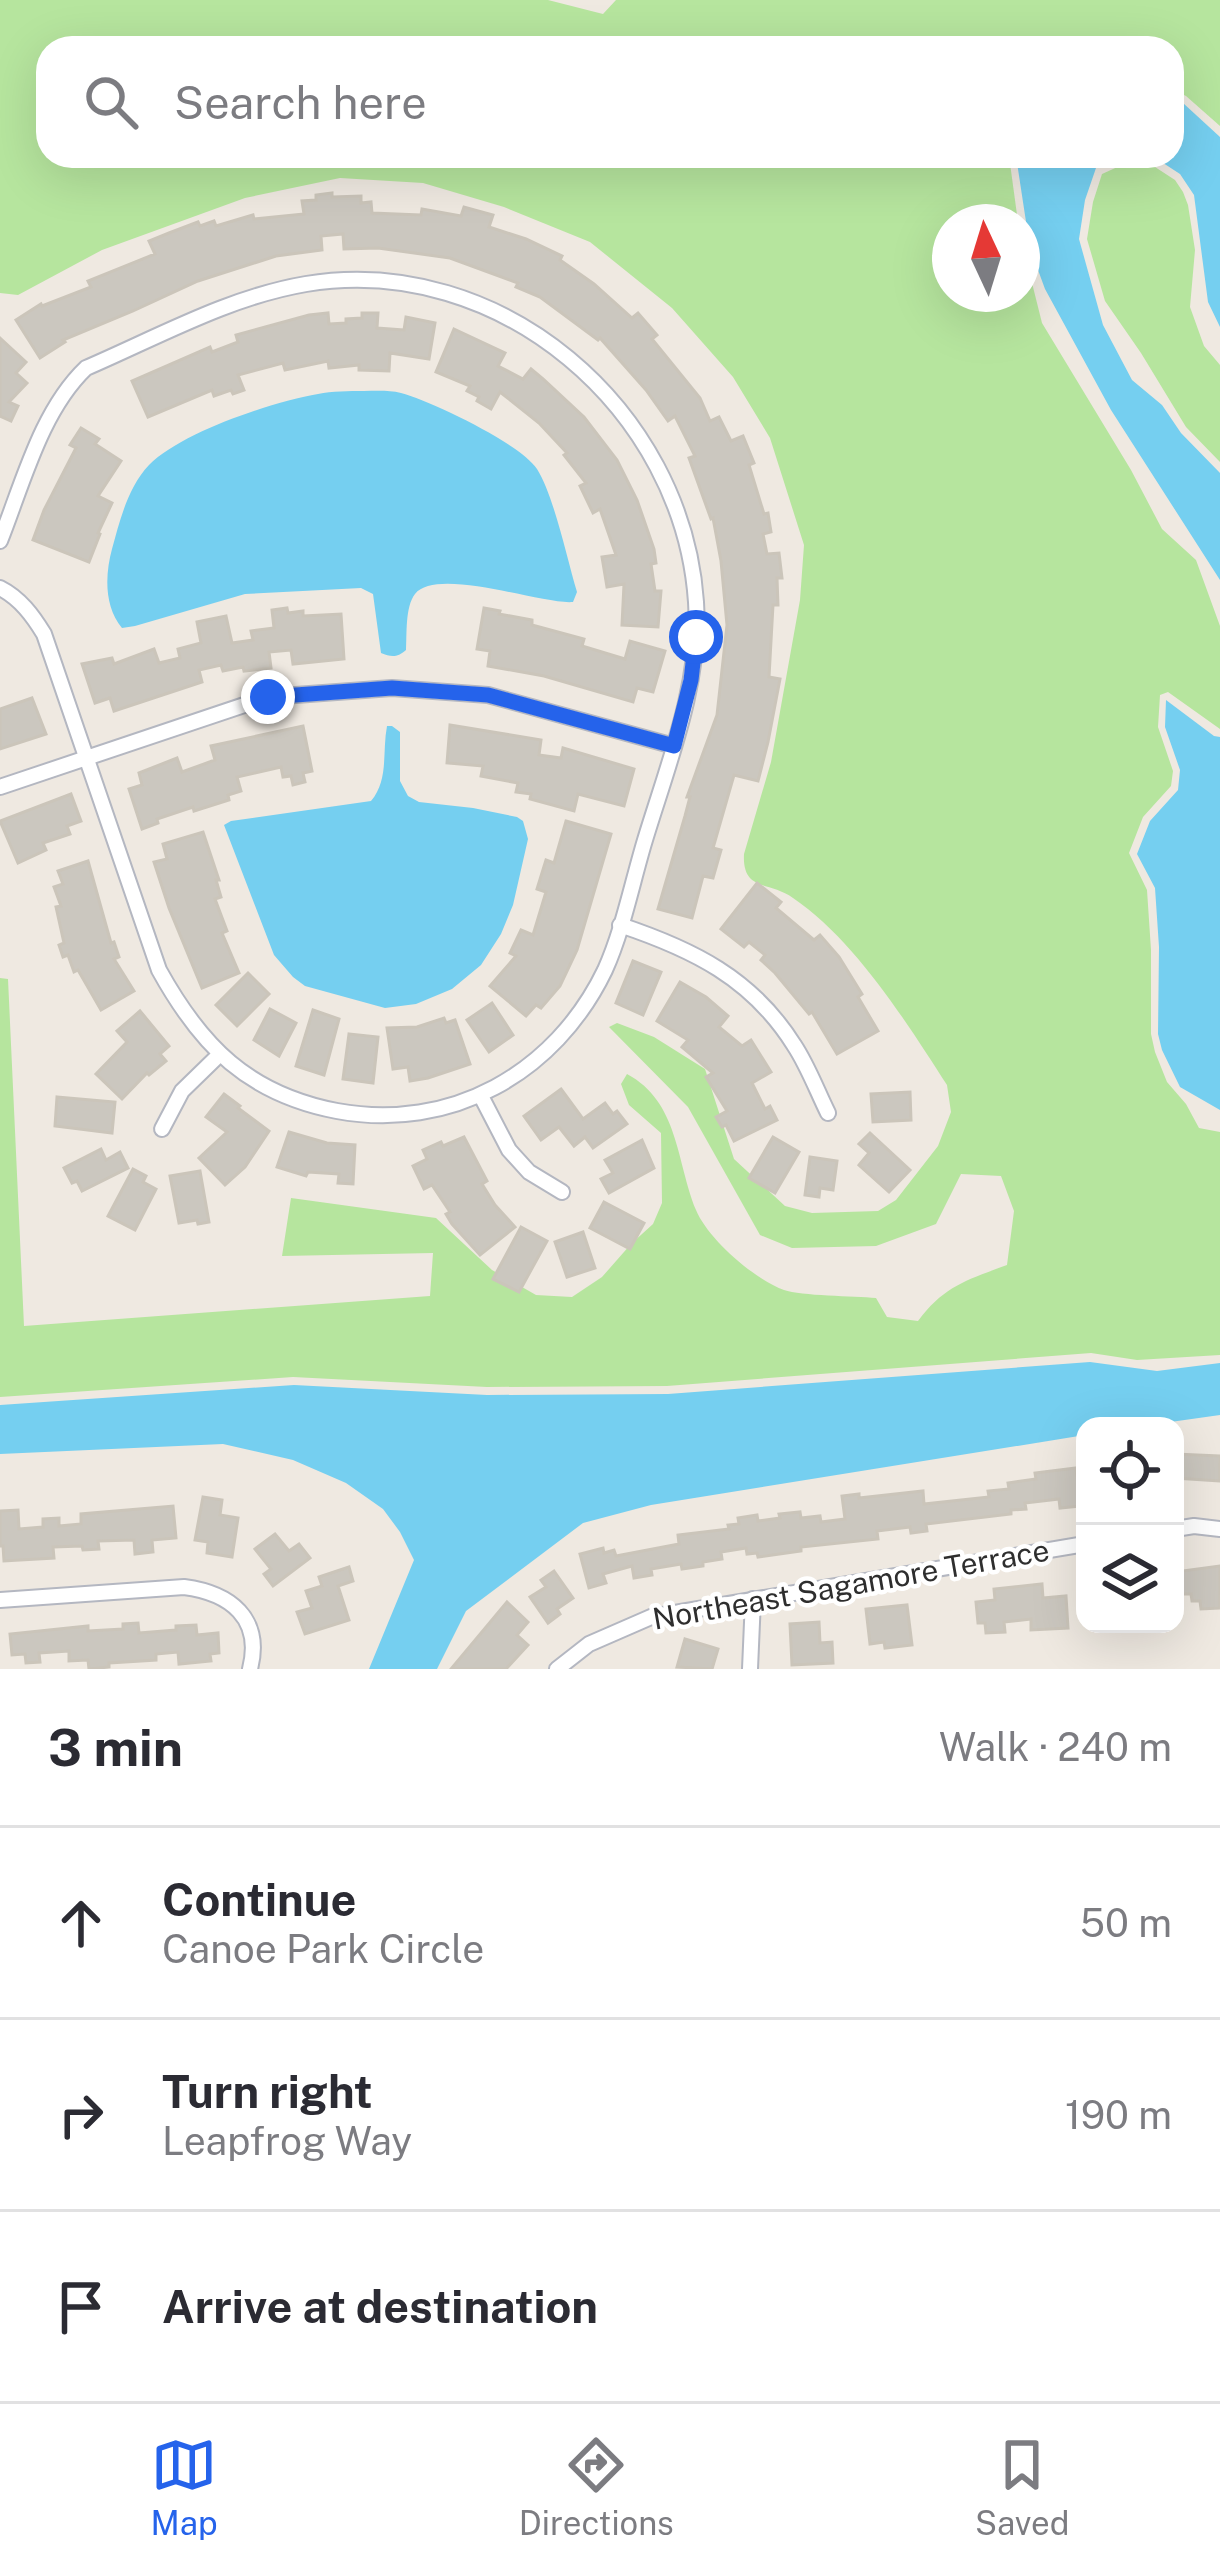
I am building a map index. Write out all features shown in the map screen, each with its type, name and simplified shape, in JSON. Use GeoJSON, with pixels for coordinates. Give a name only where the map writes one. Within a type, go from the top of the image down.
{"type":"FeatureCollection","features":[{"type":"Feature","properties":{"kind":"street"},"geometry":{"type":"LineString","coordinates":[[0,541],[53,409],[67,386],[86,368],[249,297],[310,284],[368,281],[428,289],[485,305],[574,362],[613,400],[648,449],[673,498],[688,549],[696,637],[691,680],[674,746],[606,967],[586,1004],[554,1046],[481,1096],[397,1116],[318,1107],[275,1091],[219,1055],[183,1013],[159,970],[44,634],[31,613],[0,588]]}},
{"type":"Feature","properties":{"kind":"street"},"geometry":{"type":"LineString","coordinates":[[0,787],[268,697],[392,688],[488,695],[674,746]]}},
{"type":"Feature","properties":{"kind":"street"},"geometry":{"type":"LineString","coordinates":[[620,925],[670,942],[737,980],[794,1045],[828,1113]]}},
{"type":"Feature","properties":{"kind":"street"},"geometry":{"type":"LineString","coordinates":[[162,1129],[182,1091],[219,1055]]}},
{"type":"Feature","properties":{"kind":"street"},"geometry":{"type":"LineString","coordinates":[[481,1096],[509,1150],[529,1172],[562,1192]]}},
{"type":"Feature","properties":{"kind":"street"},"geometry":{"type":"LineString","coordinates":[[1184,1528],[1220,1529]]}},
{"type":"Feature","properties":{"kind":"street","name":"Northeast Sagamore Terrace"},"geometry":{"type":"LineString","coordinates":[[557,1669],[590,1644],[651,1617],[1076,1545]]}},
{"type":"Feature","properties":{"kind":"street"},"geometry":{"type":"LineString","coordinates":[[0,1600],[184,1586],[210,1590],[231,1602],[250,1628],[250,1669]]}},
{"type":"Feature","properties":{"kind":"street"},"geometry":{"type":"LineString","coordinates":[[750,1669],[753,1599]]}},
{"type":"Feature","properties":{"kind":"green space"},"geometry":{"type":"Polygon","coordinates":[[[0,0],[548,0],[603,14],[616,0],[1220,0],[1220,126],[1184,95],[1184,36],[36,36],[36,168],[1011,168],[1016,204],[932,204],[932,312],[1039,312],[1162,529],[1196,560],[1220,626],[1220,729],[1168,692],[1160,695],[1158,727],[1173,771],[1171,786],[1143,817],[1129,853],[1147,890],[1155,1052],[1167,1082],[1199,1128],[1220,1132],[1220,1355],[1137,1360],[1091,1353],[667,1386],[487,1387],[293,1377],[0,1397],[0,978],[8,979],[24,1326],[430,1296],[433,1253],[282,1256],[291,1198],[436,1218],[492,1270],[536,1295],[572,1297],[602,1277],[653,1224],[662,1203],[661,1133],[629,1105],[621,1084],[627,1074],[657,1100],[666,1116],[702,1221],[746,1268],[784,1290],[876,1298],[887,1317],[918,1321],[947,1292],[1007,1265],[1014,1211],[1001,1176],[961,1174],[936,1224],[876,1246],[792,1248],[760,1235],[688,1107],[609,1027],[617,1023],[654,1037],[705,1069],[734,1159],[785,1206],[812,1213],[878,1211],[896,1200],[938,1146],[951,1112],[947,1085],[858,959],[793,898],[748,875],[744,854],[771,762],[800,600],[804,545],[770,438],[733,377],[672,308],[590,242],[504,207],[423,183],[340,178],[245,198],[102,250],[18,295],[0,293],[0,0]]]}},
{"type":"Feature","properties":{"kind":"green space"},"geometry":{"type":"Polygon","coordinates":[[[1115,168],[1157,168],[1183,192],[1195,250],[1190,307],[1204,346],[1220,365],[1220,462],[1186,427],[1105,301],[1087,239],[1102,174],[1115,168]]]}},
{"type":"Feature","properties":{"kind":"water"},"geometry":{"type":"Polygon","coordinates":[[[1184,104],[1220,137],[1220,327],[1208,302],[1194,195],[1171,168],[1184,168],[1184,104]]]}},
{"type":"Feature","properties":{"kind":"water"},"geometry":{"type":"Polygon","coordinates":[[[1018,168],[1096,168],[1079,239],[1103,325],[1132,380],[1162,405],[1181,433],[1220,473],[1220,580],[1111,410],[1040,275],[1040,204],[1023,204],[1018,168]]]}},
{"type":"Feature","properties":{"kind":"water"},"geometry":{"type":"Polygon","coordinates":[[[396,392],[433,405],[495,436],[528,459],[554,511],[577,592],[573,602],[467,585],[427,586],[415,594],[410,606],[406,650],[394,656],[381,653],[373,594],[361,588],[245,594],[122,628],[109,600],[110,559],[126,504],[149,465],[183,441],[253,411],[323,393],[396,392]]]}},
{"type":"Feature","properties":{"kind":"water"},"geometry":{"type":"Polygon","coordinates":[[[1166,700],[1220,737],[1220,1110],[1180,1087],[1158,1034],[1155,888],[1137,854],[1150,821],[1178,790],[1180,770],[1165,727],[1166,700]]]}},
{"type":"Feature","properties":{"kind":"water"},"geometry":{"type":"Polygon","coordinates":[[[387,726],[400,732],[400,781],[408,796],[419,802],[517,817],[528,839],[513,905],[481,965],[452,989],[416,1004],[385,1008],[305,986],[293,977],[274,955],[224,825],[371,801],[383,775],[387,726]]]}},
{"type":"Feature","properties":{"kind":"water"},"geometry":{"type":"Polygon","coordinates":[[[1090,1362],[1157,1371],[1220,1363],[1220,1415],[1184,1420],[1076,1417],[1076,1436],[651,1505],[583,1523],[466,1611],[437,1669],[369,1669],[414,1560],[383,1509],[346,1483],[293,1460],[223,1444],[0,1454],[0,1405],[294,1385],[487,1395],[668,1394],[1090,1362]]]}},
{"type":"Feature","properties":{"kind":"building"},"geometry":{"type":"Polygon","coordinates":[[[332,193],[332,197],[361,196],[361,203],[371,202],[372,213],[421,215],[422,209],[461,216],[464,207],[493,215],[489,227],[562,256],[560,260],[632,318],[638,313],[657,335],[652,339],[700,398],[710,421],[719,417],[731,441],[743,436],[754,463],[749,465],[764,514],[768,513],[771,532],[763,534],[767,554],[779,553],[782,578],[777,578],[778,605],[773,605],[769,677],[780,679],[758,781],[734,775],[713,848],[721,850],[713,878],[703,876],[692,918],[658,909],[687,797],[717,715],[727,625],[721,561],[713,518],[689,458],[695,456],[675,416],[668,421],[600,338],[540,297],[516,287],[518,283],[450,258],[378,248],[344,249],[343,234],[321,236],[322,250],[276,256],[198,281],[63,340],[40,358],[16,320],[41,304],[91,287],[88,281],[155,254],[149,241],[198,222],[200,226],[214,221],[216,226],[253,215],[254,219],[304,214],[302,201],[332,193]]]}},
{"type":"Feature","properties":{"kind":"building"},"geometry":{"type":"Polygon","coordinates":[[[328,313],[329,324],[362,318],[362,313],[378,313],[377,328],[404,330],[406,317],[435,323],[429,359],[390,353],[389,371],[359,370],[359,365],[329,368],[328,361],[285,370],[283,363],[238,375],[244,390],[214,396],[212,390],[148,417],[132,381],[210,347],[212,352],[238,342],[236,335],[328,313]]]}},
{"type":"Feature","properties":{"kind":"building"},"geometry":{"type":"Polygon","coordinates":[[[454,329],[505,353],[498,366],[523,379],[531,369],[584,417],[617,460],[654,549],[655,591],[661,591],[658,627],[622,625],[624,584],[607,587],[602,557],[616,555],[600,509],[593,513],[580,486],[586,483],[564,455],[567,453],[500,392],[491,409],[467,391],[470,386],[436,372],[454,329]]]}},
{"type":"Feature","properties":{"kind":"building"},"geometry":{"type":"Polygon","coordinates":[[[0,338],[26,362],[16,373],[27,383],[9,402],[18,406],[11,421],[0,416],[0,338]]]}},
{"type":"Feature","properties":{"kind":"building"},"geometry":{"type":"Polygon","coordinates":[[[81,428],[121,461],[98,496],[112,503],[89,562],[33,540],[81,428]]]}},
{"type":"Feature","properties":{"kind":"building"},"geometry":{"type":"Polygon","coordinates":[[[287,608],[288,613],[303,611],[303,616],[341,614],[344,659],[293,664],[291,650],[269,652],[271,668],[223,671],[221,665],[199,670],[202,682],[114,711],[110,698],[95,703],[82,664],[112,658],[114,664],[154,649],[159,663],[180,658],[178,649],[201,643],[197,622],[226,616],[232,643],[253,640],[251,631],[274,628],[272,610],[287,608]]]}},
{"type":"Feature","properties":{"kind":"building"},"geometry":{"type":"Polygon","coordinates":[[[484,608],[532,620],[532,625],[584,639],[582,646],[625,659],[630,641],[665,651],[653,692],[637,688],[633,702],[544,676],[488,666],[490,651],[477,649],[484,608]]]}},
{"type":"Feature","properties":{"kind":"building"},"geometry":{"type":"Polygon","coordinates":[[[32,698],[46,734],[0,749],[0,709],[32,698]]]}},
{"type":"Feature","properties":{"kind":"building"},"geometry":{"type":"Polygon","coordinates":[[[450,725],[541,740],[539,755],[561,758],[563,748],[634,769],[624,806],[578,794],[574,811],[516,792],[518,783],[481,776],[483,766],[447,763],[450,725]]]}},
{"type":"Feature","properties":{"kind":"building"},"geometry":{"type":"Polygon","coordinates":[[[303,726],[312,771],[303,773],[305,782],[293,785],[291,776],[283,777],[281,767],[237,777],[241,791],[228,795],[229,800],[157,819],[158,823],[142,829],[129,789],[142,785],[139,773],[177,758],[182,772],[215,760],[211,746],[303,726]]]}},
{"type":"Feature","properties":{"kind":"building"},"geometry":{"type":"Polygon","coordinates":[[[71,794],[81,821],[67,826],[70,834],[43,843],[46,850],[18,863],[0,821],[71,794]]]}},
{"type":"Feature","properties":{"kind":"building"},"geometry":{"type":"Polygon","coordinates":[[[566,821],[611,834],[577,950],[560,986],[541,1008],[536,1005],[526,1016],[490,986],[516,956],[510,953],[521,930],[533,935],[546,892],[537,889],[546,860],[554,863],[566,821]]]}},
{"type":"Feature","properties":{"kind":"building"},"geometry":{"type":"Polygon","coordinates":[[[203,832],[219,880],[221,897],[215,899],[227,931],[222,933],[239,973],[202,988],[154,862],[167,859],[163,844],[203,832]]]}},
{"type":"Feature","properties":{"kind":"building"},"geometry":{"type":"Polygon","coordinates":[[[88,861],[119,957],[114,959],[134,991],[101,1010],[59,945],[64,943],[54,887],[63,884],[58,871],[88,861]]]}},
{"type":"Feature","properties":{"kind":"building"},"geometry":{"type":"Polygon","coordinates":[[[757,883],[781,902],[776,908],[814,940],[820,935],[839,957],[878,1031],[837,1054],[812,1012],[761,960],[765,955],[749,942],[744,947],[721,929],[757,883]]]}},
{"type":"Feature","properties":{"kind":"building"},"geometry":{"type":"Polygon","coordinates":[[[633,961],[661,972],[643,1015],[616,1003],[633,961]]]}},
{"type":"Feature","properties":{"kind":"building"},"geometry":{"type":"Polygon","coordinates":[[[248,973],[269,994],[237,1026],[216,1005],[248,973]]]}},
{"type":"Feature","properties":{"kind":"building"},"geometry":{"type":"Polygon","coordinates":[[[680,982],[728,1016],[719,1027],[742,1046],[751,1040],[771,1072],[752,1083],[765,1109],[770,1106],[777,1120],[734,1141],[726,1125],[722,1127],[716,1117],[727,1111],[706,1077],[713,1073],[682,1047],[688,1040],[657,1021],[680,982]]]}},
{"type":"Feature","properties":{"kind":"building"},"geometry":{"type":"Polygon","coordinates":[[[492,1003],[513,1035],[489,1052],[467,1020],[492,1003]]]}},
{"type":"Feature","properties":{"kind":"building"},"geometry":{"type":"Polygon","coordinates":[[[270,1009],[296,1023],[279,1056],[254,1040],[270,1009]]]}},
{"type":"Feature","properties":{"kind":"building"},"geometry":{"type":"Polygon","coordinates":[[[313,1010],[339,1019],[324,1075],[296,1066],[313,1010]]]}},
{"type":"Feature","properties":{"kind":"building"},"geometry":{"type":"Polygon","coordinates":[[[140,1011],[169,1046],[160,1054],[166,1061],[122,1099],[96,1074],[127,1042],[117,1031],[140,1011]]]}},
{"type":"Feature","properties":{"kind":"building"},"geometry":{"type":"Polygon","coordinates":[[[444,1018],[446,1023],[455,1020],[470,1064],[410,1081],[408,1067],[393,1069],[387,1028],[417,1027],[444,1018]]]}},
{"type":"Feature","properties":{"kind":"building"},"geometry":{"type":"Polygon","coordinates":[[[349,1034],[378,1037],[373,1083],[343,1079],[349,1034]]]}},
{"type":"Feature","properties":{"kind":"building"},"geometry":{"type":"Polygon","coordinates":[[[561,1089],[583,1119],[605,1103],[627,1124],[593,1148],[585,1137],[574,1146],[559,1127],[541,1140],[524,1116],[561,1089]]]}},
{"type":"Feature","properties":{"kind":"building"},"geometry":{"type":"Polygon","coordinates":[[[910,1092],[911,1120],[873,1122],[871,1094],[910,1092]]]}},
{"type":"Feature","properties":{"kind":"building"},"geometry":{"type":"Polygon","coordinates":[[[224,1094],[269,1131],[245,1167],[225,1185],[199,1158],[227,1132],[206,1117],[224,1094]]]}},
{"type":"Feature","properties":{"kind":"building"},"geometry":{"type":"Polygon","coordinates":[[[57,1097],[115,1102],[112,1133],[55,1126],[57,1097]]]}},
{"type":"Feature","properties":{"kind":"building"},"geometry":{"type":"Polygon","coordinates":[[[289,1132],[355,1145],[353,1184],[338,1183],[339,1174],[308,1172],[306,1176],[277,1167],[289,1132]]]}},
{"type":"Feature","properties":{"kind":"building"},"geometry":{"type":"Polygon","coordinates":[[[870,1133],[910,1170],[889,1192],[859,1165],[869,1153],[859,1144],[870,1133]]]}},
{"type":"Feature","properties":{"kind":"building"},"geometry":{"type":"Polygon","coordinates":[[[464,1137],[487,1181],[482,1184],[515,1227],[480,1255],[452,1224],[446,1214],[450,1212],[432,1185],[424,1189],[413,1166],[427,1159],[423,1150],[464,1137]]]}},
{"type":"Feature","properties":{"kind":"building"},"geometry":{"type":"Polygon","coordinates":[[[773,1137],[799,1152],[775,1193],[749,1178],[773,1137]]]}},
{"type":"Feature","properties":{"kind":"building"},"geometry":{"type":"Polygon","coordinates":[[[642,1140],[654,1168],[609,1193],[601,1179],[613,1173],[605,1160],[642,1140]]]}},
{"type":"Feature","properties":{"kind":"building"},"geometry":{"type":"Polygon","coordinates":[[[101,1149],[106,1160],[120,1152],[128,1168],[82,1191],[64,1168],[101,1149]]]}},
{"type":"Feature","properties":{"kind":"building"},"geometry":{"type":"Polygon","coordinates":[[[810,1157],[837,1161],[833,1190],[820,1188],[819,1197],[805,1195],[810,1157]]]}},
{"type":"Feature","properties":{"kind":"building"},"geometry":{"type":"Polygon","coordinates":[[[133,1169],[156,1189],[135,1230],[108,1216],[133,1169]]]}},
{"type":"Feature","properties":{"kind":"building"},"geometry":{"type":"Polygon","coordinates":[[[200,1171],[209,1222],[179,1223],[170,1176],[200,1171]]]}},
{"type":"Feature","properties":{"kind":"building"},"geometry":{"type":"Polygon","coordinates":[[[604,1202],[644,1223],[630,1249],[590,1228],[604,1202]]]}},
{"type":"Feature","properties":{"kind":"building"},"geometry":{"type":"Polygon","coordinates":[[[521,1227],[547,1241],[519,1292],[493,1279],[521,1227]]]}},
{"type":"Feature","properties":{"kind":"building"},"geometry":{"type":"Polygon","coordinates":[[[583,1232],[595,1268],[567,1277],[555,1242],[583,1232]]]}},
{"type":"Feature","properties":{"kind":"building"},"geometry":{"type":"Polygon","coordinates":[[[1184,1454],[1220,1456],[1220,1481],[1184,1479],[1184,1454]]]}},
{"type":"Feature","properties":{"kind":"building"},"geometry":{"type":"Polygon","coordinates":[[[1076,1468],[1076,1506],[1060,1508],[1059,1499],[1025,1503],[1026,1509],[1011,1510],[1011,1514],[926,1524],[927,1531],[911,1533],[910,1527],[877,1531],[878,1539],[758,1557],[747,1554],[746,1548],[721,1552],[722,1559],[703,1562],[703,1566],[651,1569],[652,1575],[634,1578],[632,1566],[603,1574],[606,1583],[589,1588],[580,1554],[603,1548],[604,1553],[614,1550],[616,1556],[679,1544],[678,1535],[729,1529],[728,1525],[739,1524],[738,1518],[757,1515],[758,1521],[800,1512],[801,1518],[820,1516],[821,1522],[845,1519],[842,1496],[923,1491],[924,1504],[989,1497],[988,1491],[1009,1489],[1008,1483],[1036,1479],[1035,1473],[1076,1468]]]}},
{"type":"Feature","properties":{"kind":"building"},"geometry":{"type":"Polygon","coordinates":[[[203,1497],[222,1500],[220,1515],[238,1518],[232,1557],[207,1553],[208,1542],[195,1540],[203,1497]]]}},
{"type":"Feature","properties":{"kind":"building"},"geometry":{"type":"Polygon","coordinates":[[[173,1506],[176,1538],[152,1540],[153,1552],[135,1554],[134,1540],[98,1541],[99,1549],[53,1547],[54,1558],[4,1561],[0,1511],[18,1510],[19,1529],[43,1527],[43,1519],[59,1518],[59,1526],[81,1524],[81,1514],[173,1506]]]}},
{"type":"Feature","properties":{"kind":"building"},"geometry":{"type":"Polygon","coordinates":[[[275,1534],[289,1551],[299,1544],[310,1558],[273,1586],[264,1574],[271,1569],[255,1549],[275,1534]]]}},
{"type":"Feature","properties":{"kind":"building"},"geometry":{"type":"Polygon","coordinates":[[[1220,1566],[1220,1608],[1201,1609],[1200,1601],[1184,1594],[1184,1571],[1220,1566]]]}},
{"type":"Feature","properties":{"kind":"building"},"geometry":{"type":"Polygon","coordinates":[[[349,1567],[353,1581],[338,1586],[349,1620],[305,1634],[297,1612],[312,1608],[306,1591],[322,1586],[319,1577],[349,1567]]]}},
{"type":"Feature","properties":{"kind":"building"},"geometry":{"type":"Polygon","coordinates":[[[554,1571],[573,1598],[548,1623],[530,1597],[546,1587],[541,1580],[554,1571]]]}},
{"type":"Feature","properties":{"kind":"building"},"geometry":{"type":"Polygon","coordinates":[[[1042,1584],[1043,1598],[1066,1596],[1068,1628],[1031,1630],[1031,1619],[1004,1622],[1005,1632],[986,1633],[985,1623],[978,1623],[976,1602],[995,1600],[994,1589],[1042,1584]]]}},
{"type":"Feature","properties":{"kind":"building"},"geometry":{"type":"Polygon","coordinates":[[[507,1602],[528,1622],[517,1635],[528,1645],[506,1669],[451,1669],[507,1602]]]}},
{"type":"Feature","properties":{"kind":"building"},"geometry":{"type":"Polygon","coordinates":[[[907,1605],[912,1645],[885,1648],[884,1642],[870,1644],[866,1609],[907,1605]]]}},
{"type":"Feature","properties":{"kind":"building"},"geometry":{"type":"Polygon","coordinates":[[[819,1622],[820,1643],[832,1642],[833,1663],[792,1665],[790,1624],[819,1622]]]}},
{"type":"Feature","properties":{"kind":"building"},"geometry":{"type":"Polygon","coordinates":[[[138,1623],[139,1633],[196,1625],[197,1635],[218,1633],[219,1653],[210,1654],[211,1661],[179,1664],[178,1652],[156,1654],[156,1660],[89,1669],[88,1660],[69,1661],[69,1651],[39,1653],[40,1662],[26,1663],[25,1654],[12,1655],[10,1634],[88,1626],[88,1631],[123,1629],[123,1624],[138,1623]]]}},
{"type":"Feature","properties":{"kind":"building"},"geometry":{"type":"Polygon","coordinates":[[[685,1639],[718,1649],[712,1669],[677,1667],[685,1639]]]}},
{"type":"Feature","properties":{"kind":"route"},"geometry":{"type":"LineString","coordinates":[[268,697],[392,688],[488,695],[674,746],[691,680],[696,637]]}}]}
